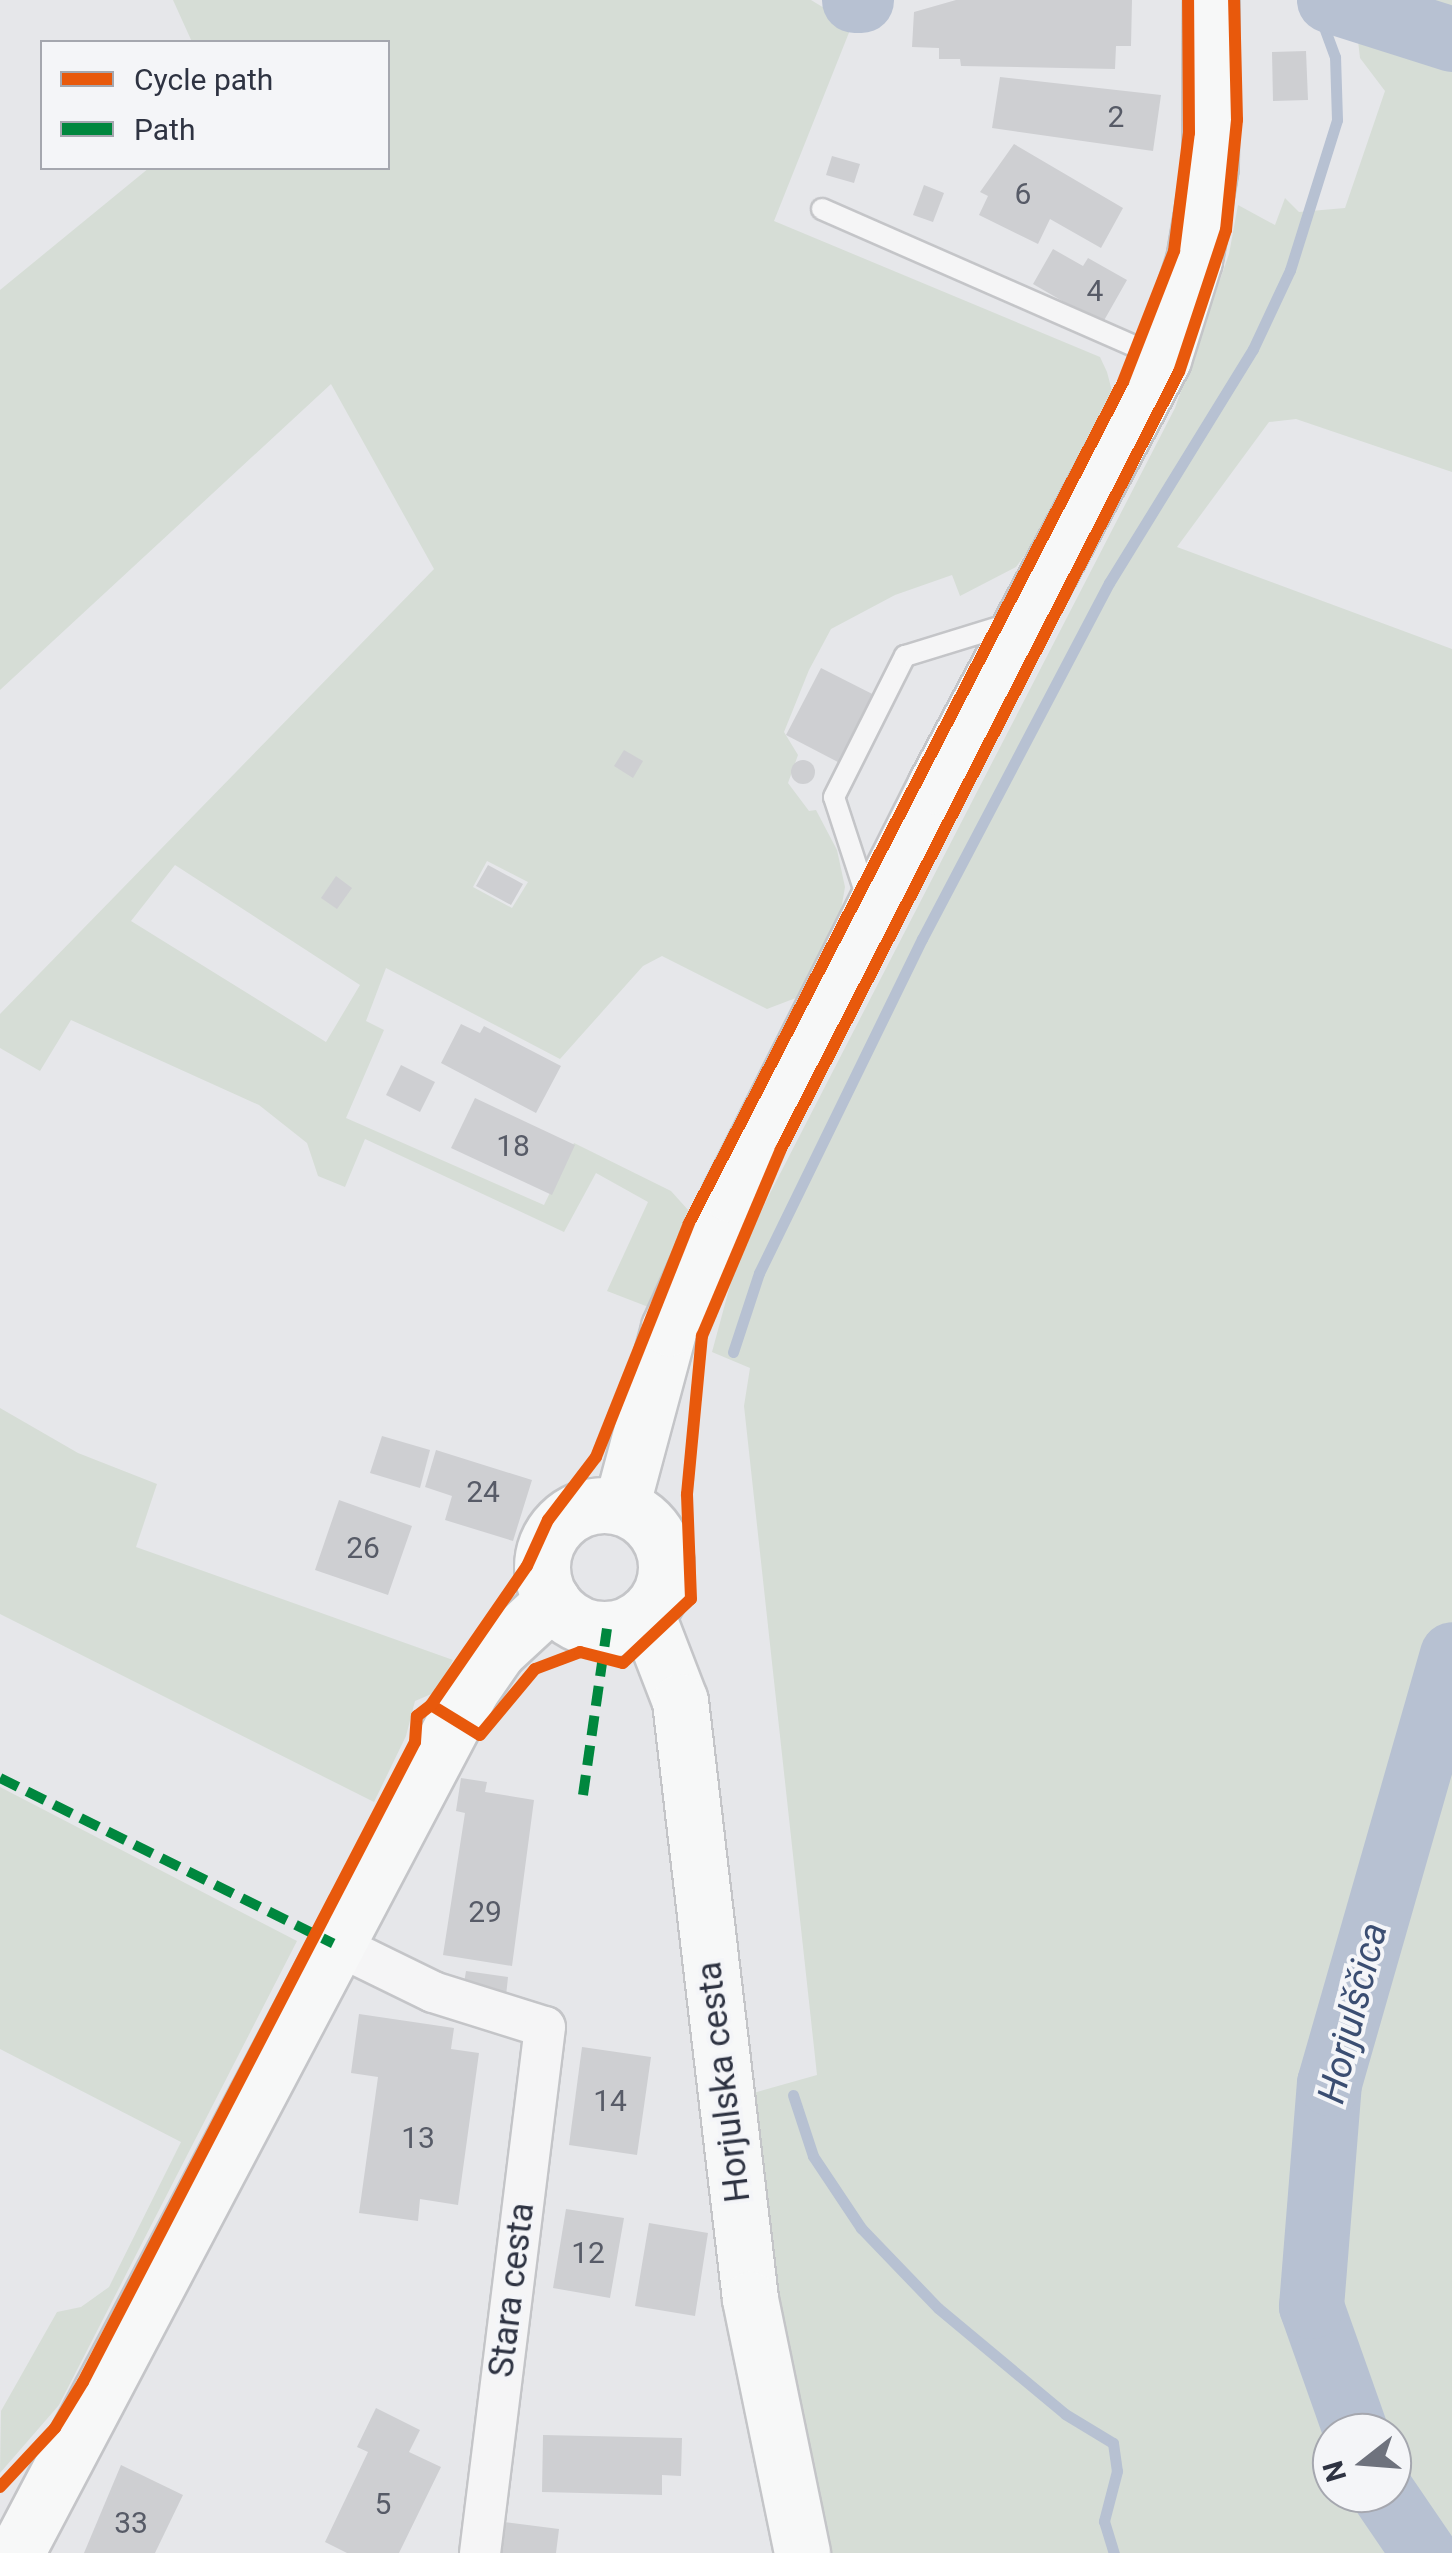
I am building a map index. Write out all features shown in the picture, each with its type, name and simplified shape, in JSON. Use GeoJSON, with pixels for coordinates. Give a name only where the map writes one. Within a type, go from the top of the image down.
{"type":"FeatureCollection","features":[{"type":"Feature","properties":{"kind":"street"},"geometry":{"type":"LineString","coordinates":[[620,1507],[669,1328],[872,915],[1164,359],[1194,260],[1210,166],[1211,11]]}},
{"type":"Feature","properties":{"kind":"street"},"geometry":{"type":"LineString","coordinates":[[589,1507],[620,1507],[640,1516],[665,1552],[660,1595],[646,1613],[628,1624],[586,1627],[552,1601],[543,1560],[561,1522],[589,1507]]}},
{"type":"Feature","properties":{"kind":"street"},"geometry":{"type":"LineString","coordinates":[[16,2553],[155,2296],[333,1944],[471,1690],[498,1651],[552,1601]]}},
{"type":"Feature","properties":{"kind":"street","name":"Horjulska cesta"},"geometry":{"type":"LineString","coordinates":[[646,1613],[680,1701],[750,2299],[802,2553]]}},
{"type":"Feature","properties":{"kind":"street","name":"Stara cesta"},"geometry":{"type":"LineString","coordinates":[[333,1944],[433,1992],[544,2028],[480,2553]]}},
{"type":"Feature","properties":{"kind":"lane"},"geometry":{"type":"LineString","coordinates":[[822,209],[1164,359]]}},
{"type":"Feature","properties":{"kind":"lane"},"geometry":{"type":"LineString","coordinates":[[872,915],[834,797],[905,656],[1028,618]]}},
{"type":"Feature","properties":{"kind":"shaded area"},"geometry":{"type":"Polygon","coordinates":[[[173,0],[811,0],[852,25],[774,221],[1100,357],[1113,395],[1042,532],[1016,567],[960,596],[952,575],[895,595],[831,629],[809,670],[784,732],[798,755],[788,783],[809,811],[816,810],[837,850],[845,887],[837,933],[801,996],[767,1009],[662,956],[643,966],[560,1059],[386,968],[366,1021],[384,1030],[346,1118],[544,1205],[574,1143],[671,1191],[689,1211],[651,1308],[607,1291],[648,1202],[596,1173],[564,1232],[365,1139],[345,1187],[318,1176],[307,1143],[259,1105],[71,1020],[40,1071],[0,1048],[0,1014],[434,569],[331,384],[0,690],[0,290],[147,170],[390,170],[390,40],[191,40],[173,0]],[[487,861],[473,887],[512,908],[528,882],[487,861]],[[175,865],[131,921],[326,1042],[360,985],[175,865]]]}},
{"type":"Feature","properties":{"kind":"shaded area"},"geometry":{"type":"Polygon","coordinates":[[[1392,0],[1452,0],[1452,472],[1296,419],[1269,422],[1177,547],[1452,649],[1452,2553],[818,2553],[743,2096],[817,2075],[744,1406],[750,1368],[712,1352],[735,1267],[767,1199],[1175,408],[1229,254],[1238,205],[1275,225],[1285,198],[1299,212],[1345,208],[1385,91],[1360,58],[1357,32],[1374,7],[1392,0]]]}},
{"type":"Feature","properties":{"kind":"shaded area"},"geometry":{"type":"Polygon","coordinates":[[[0,1408],[78,1453],[157,1484],[136,1547],[453,1660],[436,1692],[415,1701],[406,1736],[374,1802],[0,1614],[0,1408]]]}},
{"type":"Feature","properties":{"kind":"shaded area"},"geometry":{"type":"Polygon","coordinates":[[[0,1787],[297,1941],[59,2405],[0,2473],[1,2411],[57,2312],[81,2307],[109,2287],[181,2142],[0,2049],[0,1787]]]}},
{"type":"Feature","properties":{"kind":"building"},"geometry":{"type":"Polygon","coordinates":[[[956,0],[1132,0],[1131,46],[1116,46],[1115,69],[961,66],[960,59],[939,59],[939,48],[912,47],[914,12],[956,0]]]}},
{"type":"Feature","properties":{"kind":"building"},"geometry":{"type":"Polygon","coordinates":[[[1306,51],[1308,100],[1273,101],[1272,52],[1306,51]]]}},
{"type":"Feature","properties":{"kind":"building"},"geometry":{"type":"Polygon","coordinates":[[[1000,77],[1161,95],[1153,151],[992,128],[1000,77]]]}},
{"type":"Feature","properties":{"kind":"building"},"geometry":{"type":"Polygon","coordinates":[[[1014,144],[1123,208],[1101,248],[1050,219],[1038,244],[979,215],[988,196],[980,192],[1014,144]]]}},
{"type":"Feature","properties":{"kind":"building"},"geometry":{"type":"Polygon","coordinates":[[[832,156],[860,164],[854,183],[826,175],[832,156]]]}},
{"type":"Feature","properties":{"kind":"building"},"geometry":{"type":"Polygon","coordinates":[[[924,185],[944,193],[933,222],[913,215],[924,185]]]}},
{"type":"Feature","properties":{"kind":"building"},"geometry":{"type":"Polygon","coordinates":[[[1053,249],[1083,266],[1088,258],[1127,280],[1102,324],[1033,284],[1053,249]]]}},
{"type":"Feature","properties":{"kind":"building"},"geometry":{"type":"Polygon","coordinates":[[[821,668],[894,705],[859,773],[786,735],[821,668]]]}},
{"type":"Feature","properties":{"kind":"building"},"geometry":{"type":"Polygon","coordinates":[[[624,750],[643,761],[633,778],[614,766],[624,750]]]}},
{"type":"Feature","properties":{"kind":"building"},"geometry":{"type":"Polygon","coordinates":[[[803,760],[815,772],[803,784],[791,772],[803,760]]]}},
{"type":"Feature","properties":{"kind":"building"},"geometry":{"type":"Polygon","coordinates":[[[488,865],[523,884],[511,905],[476,886],[488,865]]]}},
{"type":"Feature","properties":{"kind":"building"},"geometry":{"type":"Polygon","coordinates":[[[336,876],[352,888],[337,909],[321,898],[336,876]]]}},
{"type":"Feature","properties":{"kind":"building"},"geometry":{"type":"Polygon","coordinates":[[[461,1024],[480,1033],[484,1026],[561,1066],[536,1113],[441,1063],[461,1024]]]}},
{"type":"Feature","properties":{"kind":"building"},"geometry":{"type":"Polygon","coordinates":[[[401,1065],[435,1082],[420,1112],[386,1095],[401,1065]]]}},
{"type":"Feature","properties":{"kind":"building"},"geometry":{"type":"Polygon","coordinates":[[[475,1098],[575,1145],[552,1195],[451,1148],[475,1098]]]}},
{"type":"Feature","properties":{"kind":"building"},"geometry":{"type":"Polygon","coordinates":[[[382,1436],[430,1450],[420,1488],[370,1473],[382,1436]]]}},
{"type":"Feature","properties":{"kind":"building"},"geometry":{"type":"Polygon","coordinates":[[[436,1450],[532,1480],[513,1541],[445,1520],[452,1496],[425,1487],[436,1450]]]}},
{"type":"Feature","properties":{"kind":"building"},"geometry":{"type":"Polygon","coordinates":[[[339,1500],[412,1526],[388,1595],[315,1570],[339,1500]]]}},
{"type":"Feature","properties":{"kind":"building"},"geometry":{"type":"Polygon","coordinates":[[[461,1778],[487,1782],[485,1792],[534,1800],[512,1966],[443,1955],[465,1813],[456,1811],[461,1778]]]}},
{"type":"Feature","properties":{"kind":"building"},"geometry":{"type":"Polygon","coordinates":[[[466,1971],[508,1977],[506,1996],[463,1990],[466,1971]]]}},
{"type":"Feature","properties":{"kind":"building"},"geometry":{"type":"Polygon","coordinates":[[[359,2014],[454,2028],[451,2049],[479,2053],[458,2205],[420,2199],[418,2221],[359,2213],[378,2077],[351,2073],[359,2014]]]}},
{"type":"Feature","properties":{"kind":"building"},"geometry":{"type":"Polygon","coordinates":[[[582,2047],[651,2057],[637,2155],[569,2145],[582,2047]]]}},
{"type":"Feature","properties":{"kind":"building"},"geometry":{"type":"Polygon","coordinates":[[[566,2209],[624,2218],[610,2298],[553,2288],[566,2209]]]}},
{"type":"Feature","properties":{"kind":"building"},"geometry":{"type":"Polygon","coordinates":[[[649,2223],[708,2233],[695,2316],[635,2306],[649,2223]]]}},
{"type":"Feature","properties":{"kind":"building"},"geometry":{"type":"Polygon","coordinates":[[[376,2408],[420,2430],[409,2452],[441,2467],[399,2553],[347,2553],[325,2542],[368,2452],[357,2447],[376,2408]]]}},
{"type":"Feature","properties":{"kind":"building"},"geometry":{"type":"Polygon","coordinates":[[[543,2435],[682,2438],[681,2476],[662,2475],[662,2495],[542,2492],[543,2435]]]}},
{"type":"Feature","properties":{"kind":"building"},"geometry":{"type":"Polygon","coordinates":[[[121,2465],[183,2495],[155,2553],[84,2553],[121,2465]]]}},
{"type":"Feature","properties":{"kind":"building"},"geometry":{"type":"Polygon","coordinates":[[[504,2522],[559,2529],[556,2553],[501,2553],[504,2522]]]}},
{"type":"Feature","properties":{"kind":"waterway","name":"Horjulščica"},"geometry":{"type":"LineString","coordinates":[[854,0],[861,0]]}},
{"type":"Feature","properties":{"kind":"waterway"},"geometry":{"type":"LineString","coordinates":[[733,1352],[759,1273],[922,939],[1109,583],[1253,349],[1290,270],[1337,120],[1335,57],[1314,0]]}},
{"type":"Feature","properties":{"kind":"waterway","name":"Horjulščica"},"geometry":{"type":"LineString","coordinates":[[1329,0],[1452,39]]}},
{"type":"Feature","properties":{"kind":"waterway","name":"Horjulščica"},"geometry":{"type":"LineString","coordinates":[[1349,2413],[1311,2306],[1329,2083],[1452,1654]]}},
{"type":"Feature","properties":{"kind":"waterway"},"geometry":{"type":"LineString","coordinates":[[793,2095],[813,2156],[861,2228],[938,2308],[1065,2414],[1113,2443],[1117,2471],[1104,2521],[1114,2553]]}},
{"type":"Feature","properties":{"kind":"waterway","name":"Horjulščica"},"geometry":{"type":"LineString","coordinates":[[1397,2513],[1424,2553]]}},
{"type":"Feature","properties":{"kind":"marked path"},"geometry":{"type":"LineString","coordinates":[[583,1795],[607,1629]]}},
{"type":"Feature","properties":{"kind":"marked path"},"geometry":{"type":"LineString","coordinates":[[0,1778],[333,1943]]}},
{"type":"Feature","properties":{"kind":"cycle path"},"geometry":{"type":"LineString","coordinates":[[0,2487],[55,2428],[83,2382],[415,1742],[417,1716],[431,1705],[527,1566],[548,1520],[596,1457],[689,1223],[1123,382],[1174,251],[1189,133],[1188,0]]}},
{"type":"Feature","properties":{"kind":"cycle path"},"geometry":{"type":"LineString","coordinates":[[431,1705],[480,1735],[535,1669],[580,1652],[623,1663],[691,1599],[687,1494],[702,1336],[781,1149],[1179,372],[1226,230],[1237,120],[1234,0]]}}]}
